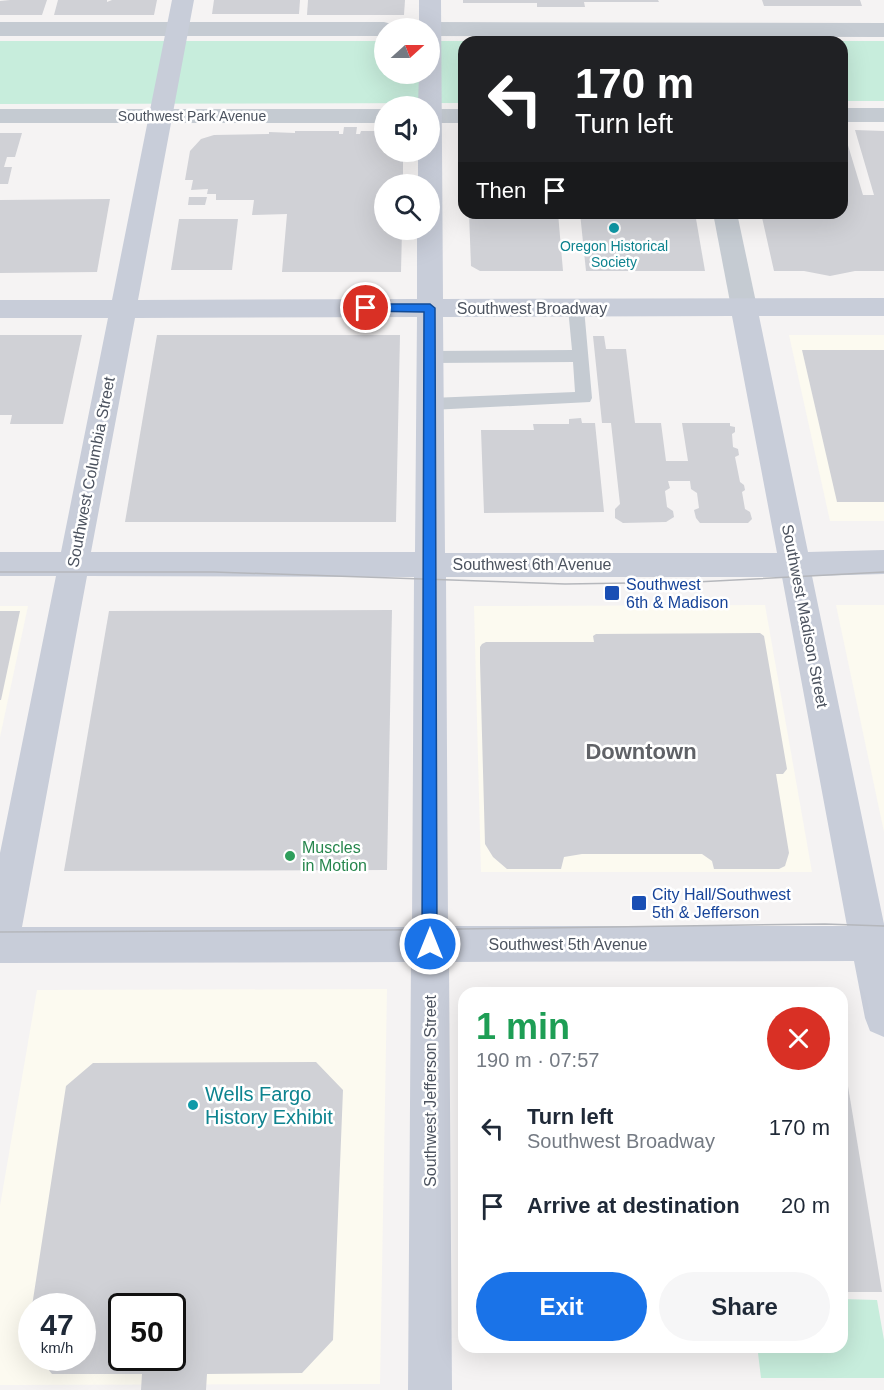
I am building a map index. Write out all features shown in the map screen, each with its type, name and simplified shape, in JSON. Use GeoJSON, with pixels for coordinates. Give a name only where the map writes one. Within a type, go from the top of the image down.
{"type":"FeatureCollection","features":[{"type":"Feature","properties":{"kind":"main road","name":"Southwest Columbia Street"},"geometry":{"type":"LineString","coordinates":[[0,945],[183,0]]}},
{"type":"Feature","properties":{"kind":"main road","name":"Southwest Jefferson Street"},"geometry":{"type":"LineString","coordinates":[[429,18],[430,0]]}},
{"type":"Feature","properties":{"kind":"main road","name":"Southwest Jefferson Street"},"geometry":{"type":"LineString","coordinates":[[430,162],[430,1390]]}},
{"type":"Feature","properties":{"kind":"main road","name":"Southwest Madison Street"},"geometry":{"type":"LineString","coordinates":[[744,307],[795,565],[876,943],[884,1018]]}},
{"type":"Feature","properties":{"kind":"main road","name":"Southwest Broadway"},"geometry":{"type":"LineString","coordinates":[[0,309],[884,307]]}},
{"type":"Feature","properties":{"kind":"main road","name":"Southwest 6th Avenue"},"geometry":{"type":"LineString","coordinates":[[0,564],[795,565],[884,562]]}},
{"type":"Feature","properties":{"kind":"main road","name":"Southwest 5th Avenue"},"geometry":{"type":"LineString","coordinates":[[0,945],[876,943]]}},
{"type":"Feature","properties":{"kind":"street"},"geometry":{"type":"LineString","coordinates":[[0,29],[374,29]]}},
{"type":"Feature","properties":{"kind":"street"},"geometry":{"type":"LineString","coordinates":[[440,29],[689,36],[884,30]]}},
{"type":"Feature","properties":{"kind":"street"},"geometry":{"type":"LineString","coordinates":[[848,115],[884,115]]}},
{"type":"Feature","properties":{"kind":"street","name":"Southwest Park Avenue"},"geometry":{"type":"LineString","coordinates":[[0,116],[374,116]]}},
{"type":"Feature","properties":{"kind":"street"},"geometry":{"type":"LineString","coordinates":[[440,116],[458,116]]}},
{"type":"Feature","properties":{"kind":"street","name":"Southwest Madison Street"},"geometry":{"type":"LineString","coordinates":[[726,219],[744,307]]}},
{"type":"Feature","properties":{"kind":"lane"},"geometry":{"type":"LineString","coordinates":[[431,404],[584,398],[576,308]]}},
{"type":"Feature","properties":{"kind":"lane"},"geometry":{"type":"LineString","coordinates":[[430,357],[581,356]]}},
{"type":"Feature","properties":{"kind":"shaded area"},"geometry":{"type":"Polygon","coordinates":[[[789,335],[884,335],[884,521],[830,521],[789,335]]]}},
{"type":"Feature","properties":{"kind":"shaded area"},"geometry":{"type":"Polygon","coordinates":[[[765,605],[812,872],[481,872],[474,606],[765,605]]]}},
{"type":"Feature","properties":{"kind":"shaded area"},"geometry":{"type":"Polygon","coordinates":[[[836,605],[884,605],[884,832],[836,605]]]}},
{"type":"Feature","properties":{"kind":"shaded area"},"geometry":{"type":"Polygon","coordinates":[[[0,606],[28,606],[0,737],[0,606]]]}},
{"type":"Feature","properties":{"kind":"shaded area"},"geometry":{"type":"Polygon","coordinates":[[[387,989],[380,1384],[0,1385],[0,1206],[37,990],[387,989]]]}},
{"type":"Feature","properties":{"kind":"green space"},"geometry":{"type":"Polygon","coordinates":[[[0,41],[374,41],[374,84],[440,84],[440,41],[458,41],[458,103],[440,103],[440,96],[374,96],[374,103],[0,104],[0,41]]]}},
{"type":"Feature","properties":{"kind":"green space"},"geometry":{"type":"Polygon","coordinates":[[[848,41],[884,41],[884,101],[848,101],[848,41]]]}},
{"type":"Feature","properties":{"kind":"green space"},"geometry":{"type":"Polygon","coordinates":[[[848,1299],[877,1300],[884,1340],[884,1378],[761,1378],[758,1353],[848,1353],[848,1299]]]}},
{"type":"Feature","properties":{"kind":"building"},"geometry":{"type":"Polygon","coordinates":[[[47,0],[42,15],[0,15],[0,1],[47,0]]]}},
{"type":"Feature","properties":{"kind":"building"},"geometry":{"type":"Polygon","coordinates":[[[58,0],[107,0],[107,2],[157,0],[154,15],[54,15],[58,0]]]}},
{"type":"Feature","properties":{"kind":"building"},"geometry":{"type":"Polygon","coordinates":[[[214,0],[300,0],[299,14],[212,14],[214,0]]]}},
{"type":"Feature","properties":{"kind":"building"},"geometry":{"type":"Polygon","coordinates":[[[308,0],[405,0],[404,15],[307,15],[308,0]]]}},
{"type":"Feature","properties":{"kind":"building"},"geometry":{"type":"Polygon","coordinates":[[[463,0],[658,0],[659,2],[584,2],[585,7],[537,7],[537,3],[463,3],[463,0]]]}},
{"type":"Feature","properties":{"kind":"building"},"geometry":{"type":"Polygon","coordinates":[[[762,0],[860,0],[862,6],[764,6],[762,0]]]}},
{"type":"Feature","properties":{"kind":"building"},"geometry":{"type":"Polygon","coordinates":[[[344,127],[357,127],[356,134],[360,134],[361,131],[374,131],[374,162],[403,162],[403,174],[374,174],[374,240],[402,240],[401,272],[282,272],[287,214],[252,215],[254,200],[216,200],[216,194],[207,194],[208,189],[191,190],[193,180],[185,180],[190,151],[201,139],[214,135],[295,133],[295,131],[339,131],[339,134],[343,134],[344,127]]]}},
{"type":"Feature","properties":{"kind":"building"},"geometry":{"type":"Polygon","coordinates":[[[855,130],[884,131],[884,271],[855,271],[830,276],[804,271],[774,271],[762,219],[848,219],[848,145],[863,195],[874,195],[855,130]]]}},
{"type":"Feature","properties":{"kind":"building"},"geometry":{"type":"Polygon","coordinates":[[[0,133],[22,133],[15,157],[7,157],[4,167],[12,167],[8,184],[0,184],[0,133]]]}},
{"type":"Feature","properties":{"kind":"building"},"geometry":{"type":"Polygon","coordinates":[[[189,197],[207,197],[205,205],[188,205],[189,197]]]}},
{"type":"Feature","properties":{"kind":"building"},"geometry":{"type":"Polygon","coordinates":[[[110,199],[97,272],[0,273],[0,200],[110,199]]]}},
{"type":"Feature","properties":{"kind":"building"},"geometry":{"type":"Polygon","coordinates":[[[179,219],[238,219],[232,270],[171,270],[179,219]]]}},
{"type":"Feature","properties":{"kind":"building"},"geometry":{"type":"Polygon","coordinates":[[[469,219],[559,219],[563,271],[480,271],[471,266],[469,219]]]}},
{"type":"Feature","properties":{"kind":"building"},"geometry":{"type":"Polygon","coordinates":[[[581,219],[696,219],[705,271],[586,271],[581,219]]]}},
{"type":"Feature","properties":{"kind":"building"},"geometry":{"type":"Polygon","coordinates":[[[0,335],[82,335],[63,424],[10,424],[12,415],[0,415],[0,335]]]}},
{"type":"Feature","properties":{"kind":"building"},"geometry":{"type":"Polygon","coordinates":[[[157,335],[400,335],[396,522],[125,522],[157,335]]]}},
{"type":"Feature","properties":{"kind":"building"},"geometry":{"type":"Polygon","coordinates":[[[593,336],[604,336],[606,349],[626,349],[635,423],[661,423],[666,461],[688,461],[682,423],[730,423],[730,426],[735,427],[735,432],[732,434],[733,447],[738,449],[739,455],[735,457],[740,482],[744,485],[745,490],[742,492],[745,509],[750,512],[752,519],[748,523],[700,523],[694,510],[699,508],[697,493],[691,489],[690,481],[668,481],[670,488],[665,491],[667,507],[673,511],[674,517],[666,522],[623,523],[615,518],[615,509],[620,504],[611,423],[602,423],[593,336]]]}},
{"type":"Feature","properties":{"kind":"building"},"geometry":{"type":"Polygon","coordinates":[[[802,350],[884,350],[884,502],[837,502],[802,350]]]}},
{"type":"Feature","properties":{"kind":"building"},"geometry":{"type":"Polygon","coordinates":[[[581,418],[582,423],[595,423],[604,512],[484,513],[481,430],[534,430],[533,424],[569,424],[569,419],[581,418]]]}},
{"type":"Feature","properties":{"kind":"building"},"geometry":{"type":"Polygon","coordinates":[[[392,610],[387,870],[64,871],[109,611],[392,610]]]}},
{"type":"Feature","properties":{"kind":"building"},"geometry":{"type":"Polygon","coordinates":[[[0,611],[20,611],[1,700],[0,700],[0,611]]]}},
{"type":"Feature","properties":{"kind":"building"},"geometry":{"type":"Polygon","coordinates":[[[760,633],[764,636],[787,769],[783,774],[776,774],[789,853],[785,866],[779,869],[714,869],[712,861],[702,854],[582,854],[564,857],[561,869],[507,869],[493,857],[485,844],[480,662],[482,644],[486,642],[594,642],[593,636],[596,634],[760,633]]]}},
{"type":"Feature","properties":{"kind":"building"},"geometry":{"type":"Polygon","coordinates":[[[316,1062],[343,1090],[333,1340],[302,1373],[207,1374],[206,1390],[141,1390],[142,1374],[52,1374],[50,1371],[96,1371],[96,1293],[34,1293],[66,1086],[93,1063],[316,1062]]]}},
{"type":"Feature","properties":{"kind":"building"},"geometry":{"type":"Polygon","coordinates":[[[848,1086],[882,1292],[848,1292],[848,1086]]]}},
{"type":"Feature","properties":{"kind":"tram line"},"geometry":{"type":"LineString","coordinates":[[0,572],[214,572],[565,584],[696,582],[884,572]]}},
{"type":"Feature","properties":{"kind":"tram line"},"geometry":{"type":"LineString","coordinates":[[0,932],[392,930],[825,924],[884,926]]}},
{"type":"Feature","properties":{"kind":"place","name":"Oregon Historical Society"},"geometry":{"type":"Point","coordinates":[614,228]}},
{"type":"Feature","properties":{"kind":"place","name":"Southwest 6th & Madison"},"geometry":{"type":"Point","coordinates":[612,593]}},
{"type":"Feature","properties":{"kind":"place","name":"Muscles in Motion"},"geometry":{"type":"Point","coordinates":[290,856]}},
{"type":"Feature","properties":{"kind":"place","name":"City Hall/Southwest 5th & Jefferson"},"geometry":{"type":"Point","coordinates":[639,903]}},
{"type":"Feature","properties":{"kind":"place","name":"Wells Fargo History Exhibit"},"geometry":{"type":"Point","coordinates":[193,1105]}},
{"type":"Feature","properties":{"kind":"district","name":"Downtown"},"geometry":{"type":"Point","coordinates":[641,751]}},
{"type":"Feature","properties":{"kind":"route"},"geometry":{"type":"LineString","coordinates":[[366,308],[430,308],[430,944]]}}]}
